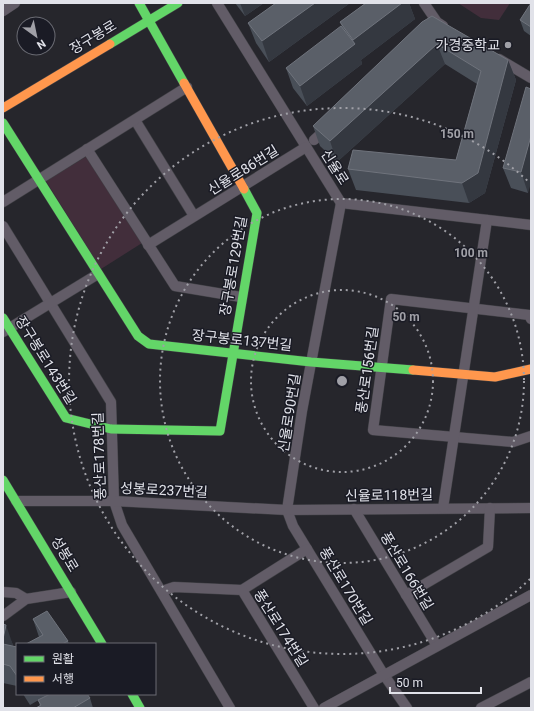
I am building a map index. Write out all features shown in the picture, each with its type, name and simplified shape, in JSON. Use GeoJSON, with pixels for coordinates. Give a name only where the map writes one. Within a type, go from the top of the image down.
{"type":"FeatureCollection","features":[{"type":"Feature","properties":{"kind":"street"},"geometry":{"type":"LineString","coordinates":[[3,11],[15,3]]}},
{"type":"Feature","properties":{"kind":"street","name":"장구봉로129번길"},"geometry":{"type":"LineString","coordinates":[[112,429],[220,430],[241,297],[257,213],[241,187],[187,87],[139,3]]}},
{"type":"Feature","properties":{"kind":"street","name":"장구봉로"},"geometry":{"type":"LineString","coordinates":[[3,108],[149,19],[178,3]]}},
{"type":"Feature","properties":{"kind":"street","name":"신율로"},"geometry":{"type":"LineString","coordinates":[[217,3],[340,203],[531,225]]}},
{"type":"Feature","properties":{"kind":"street"},"geometry":{"type":"LineString","coordinates":[[424,3],[434,25],[450,30]]}},
{"type":"Feature","properties":{"kind":"street"},"geometry":{"type":"LineString","coordinates":[[491,54],[531,78]]}},
{"type":"Feature","properties":{"kind":"street"},"geometry":{"type":"LineString","coordinates":[[3,202],[187,87]]}},
{"type":"Feature","properties":{"kind":"street"},"geometry":{"type":"LineString","coordinates":[[135,120],[194,216]]}},
{"type":"Feature","properties":{"kind":"street","name":"장구봉로137번길"},"geometry":{"type":"LineString","coordinates":[[3,123],[138,336],[149,344],[311,362],[382,366],[495,377],[531,369]]}},
{"type":"Feature","properties":{"kind":"street"},"geometry":{"type":"LineString","coordinates":[[314,140],[331,124]]}},
{"type":"Feature","properties":{"kind":"street","name":"신율로86번길"},"geometry":{"type":"LineString","coordinates":[[148,245],[306,147]]}},
{"type":"Feature","properties":{"kind":"street"},"geometry":{"type":"LineString","coordinates":[[87,149],[175,286],[241,297]]}},
{"type":"Feature","properties":{"kind":"street","name":"신율로90번길"},"geometry":{"type":"LineString","coordinates":[[287,510],[311,362],[340,203]]}},
{"type":"Feature","properties":{"kind":"street"},"geometry":{"type":"LineString","coordinates":[[443,508],[487,220]]}},
{"type":"Feature","properties":{"kind":"street","name":"풍산로178번길"},"geometry":{"type":"LineString","coordinates":[[3,226],[111,402],[114,502],[122,525],[230,708]]}},
{"type":"Feature","properties":{"kind":"street"},"geometry":{"type":"LineString","coordinates":[[6,330],[98,274]]}},
{"type":"Feature","properties":{"kind":"street","name":"풍산로156번길"},"geometry":{"type":"LineString","coordinates":[[531,319],[529,315],[391,299],[373,430],[513,442],[531,436]]}},
{"type":"Feature","properties":{"kind":"street","name":"장구봉로143번길"},"geometry":{"type":"LineString","coordinates":[[3,318],[6,330],[66,418],[112,429]]}},
{"type":"Feature","properties":{"kind":"street","name":"성봉로"},"geometry":{"type":"LineString","coordinates":[[3,480],[101,643]]}},
{"type":"Feature","properties":{"kind":"street","name":"성봉로237번길"},"geometry":{"type":"LineString","coordinates":[[16,501],[114,502],[287,510]]}},
{"type":"Feature","properties":{"kind":"street"},"geometry":{"type":"LineString","coordinates":[[406,595],[488,547],[490,508]]}},
{"type":"Feature","properties":{"kind":"street","name":"신율로118번길"},"geometry":{"type":"LineString","coordinates":[[287,510],[531,508]]}},
{"type":"Feature","properties":{"kind":"street","name":"풍산로166번길"},"geometry":{"type":"LineString","coordinates":[[354,509],[437,646]]}},
{"type":"Feature","properties":{"kind":"street","name":"풍산로170번길"},"geometry":{"type":"LineString","coordinates":[[287,510],[293,526],[307,549],[384,675],[408,708]]}},
{"type":"Feature","properties":{"kind":"street"},"geometry":{"type":"LineString","coordinates":[[242,590],[307,549]]}},
{"type":"Feature","properties":{"kind":"street","name":"풍산로174번길"},"geometry":{"type":"LineString","coordinates":[[162,591],[174,587],[242,590],[314,708]]}},
{"type":"Feature","properties":{"kind":"street"},"geometry":{"type":"LineString","coordinates":[[3,592],[16,592],[26,599]]}},
{"type":"Feature","properties":{"kind":"street"},"geometry":{"type":"LineString","coordinates":[[3,616],[26,599],[71,592]]}},
{"type":"Feature","properties":{"kind":"street"},"geometry":{"type":"LineString","coordinates":[[324,708],[531,595]]}},
{"type":"Feature","properties":{"kind":"street"},"geometry":{"type":"LineString","coordinates":[[481,708],[531,682]]}},
{"type":"Feature","properties":{"kind":"street"},"geometry":{"type":"LineString","coordinates":[[133,695],[140,708]]}},
{"type":"Feature","properties":{"kind":"shaded area"},"geometry":{"type":"Polygon","coordinates":[[[458,3],[510,3],[499,20],[481,18],[458,3]]]}},
{"type":"Feature","properties":{"kind":"shaded area"},"geometry":{"type":"Polygon","coordinates":[[[87,156],[142,243],[101,269],[46,181],[87,156]]]}},
{"type":"Feature","properties":{"kind":"building"},"geometry":{"type":"Polygon","coordinates":[[[276,3],[315,3],[262,41],[248,23],[276,3]]]}},
{"type":"Feature","properties":{"kind":"building"},"geometry":{"type":"Polygon","coordinates":[[[366,3],[402,3],[353,40],[340,22],[366,3]]]}},
{"type":"Feature","properties":{"kind":"building"},"geometry":{"type":"Polygon","coordinates":[[[531,3],[531,27],[520,20],[531,3]]]}},
{"type":"Feature","properties":{"kind":"building"},"geometry":{"type":"Polygon","coordinates":[[[432,16],[508,60],[478,173],[462,183],[348,169],[353,150],[456,160],[481,71],[437,44],[330,141],[313,126],[422,22],[432,16]]]}},
{"type":"Feature","properties":{"kind":"building"},"geometry":{"type":"Polygon","coordinates":[[[341,26],[355,44],[300,86],[286,68],[341,26]]]}},
{"type":"Feature","properties":{"kind":"building"},"geometry":{"type":"Polygon","coordinates":[[[526,87],[531,89],[531,136],[521,172],[503,168],[526,87]]]}},
{"type":"Feature","properties":{"kind":"building"},"geometry":{"type":"Polygon","coordinates":[[[47,611],[68,641],[64,643],[28,643],[43,635],[33,619],[47,611]]]}},
{"type":"Feature","properties":{"kind":"building"},"geometry":{"type":"Polygon","coordinates":[[[3,624],[6,625],[3,639],[3,624]]]}},
{"type":"Feature","properties":{"kind":"building"},"geometry":{"type":"Polygon","coordinates":[[[3,644],[16,647],[16,675],[10,666],[3,664],[3,644]]]}},
{"type":"Feature","properties":{"kind":"building"},"geometry":{"type":"Polygon","coordinates":[[[48,695],[88,695],[90,698],[73,708],[36,708],[41,705],[38,700],[48,695]]]}},
{"type":"Feature","properties":{"kind":"traffic: fast"},"geometry":{"type":"LineString","coordinates":[[139,3],[184,83]]}},
{"type":"Feature","properties":{"kind":"traffic: fast"},"geometry":{"type":"LineString","coordinates":[[110,44],[178,3]]}},
{"type":"Feature","properties":{"kind":"traffic: fast"},"geometry":{"type":"LineString","coordinates":[[3,123],[138,336],[149,344],[311,362],[413,370]]}},
{"type":"Feature","properties":{"kind":"traffic: fast"},"geometry":{"type":"LineString","coordinates":[[3,318],[66,418],[111,429],[220,431],[257,213],[244,189]]}},
{"type":"Feature","properties":{"kind":"traffic: fast"},"geometry":{"type":"LineString","coordinates":[[3,480],[101,643]]}},
{"type":"Feature","properties":{"kind":"traffic: fast"},"geometry":{"type":"LineString","coordinates":[[133,695],[140,708]]}},
{"type":"Feature","properties":{"kind":"traffic: slow"},"geometry":{"type":"LineString","coordinates":[[3,108],[110,44]]}},
{"type":"Feature","properties":{"kind":"traffic: slow"},"geometry":{"type":"LineString","coordinates":[[184,83],[244,189]]}},
{"type":"Feature","properties":{"kind":"traffic: slow"},"geometry":{"type":"LineString","coordinates":[[413,370],[495,377],[531,369]]}},
{"type":"Feature","properties":{"kind":"place","name":"가경중학교"},"geometry":{"type":"Point","coordinates":[508,45]}}]}
